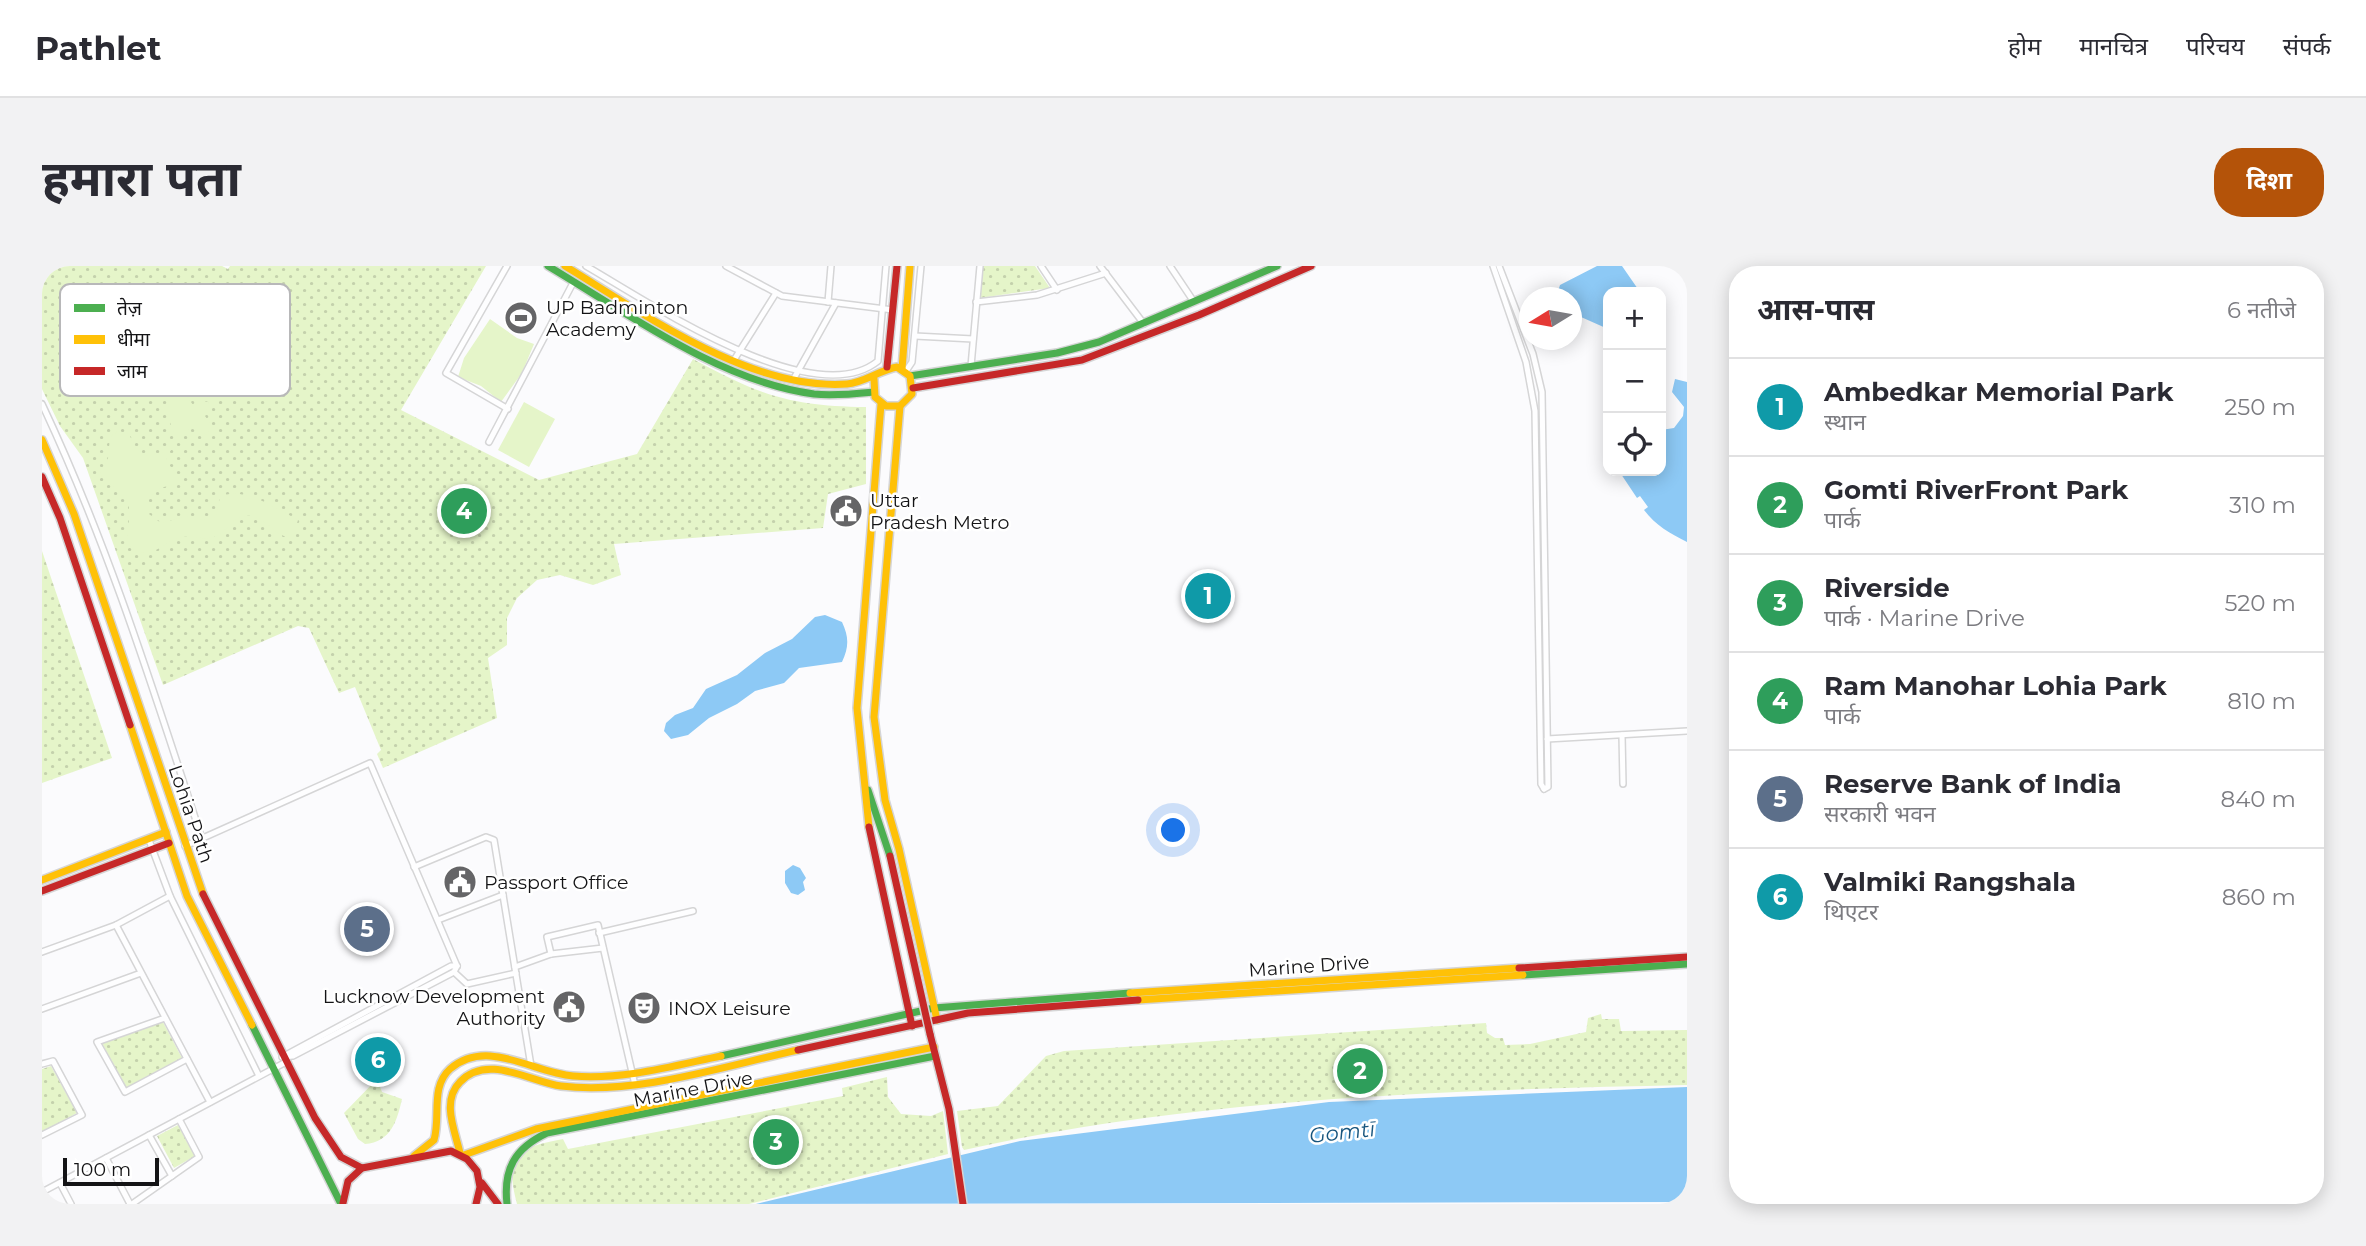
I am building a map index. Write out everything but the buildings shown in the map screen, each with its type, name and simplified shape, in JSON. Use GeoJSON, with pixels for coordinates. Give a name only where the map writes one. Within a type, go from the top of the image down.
{"type":"FeatureCollection","features":[{"type":"Feature","properties":{"kind":"street"},"geometry":{"type":"LineString","coordinates":[[508,266],[446,373],[508,409]]}},
{"type":"Feature","properties":{"kind":"street"},"geometry":{"type":"LineString","coordinates":[[548,266],[745,375],[808,393],[835,396],[873,392]]}},
{"type":"Feature","properties":{"kind":"street"},"geometry":{"type":"LineString","coordinates":[[565,266],[677,331],[734,360],[793,380],[837,387],[874,379],[887,367],[897,266]]}},
{"type":"Feature","properties":{"kind":"street"},"geometry":{"type":"LineString","coordinates":[[586,266],[740,351],[764,362],[825,376],[847,375],[869,369],[878,361],[886,266]]}},
{"type":"Feature","properties":{"kind":"street"},"geometry":{"type":"LineString","coordinates":[[726,266],[776,293],[893,310]]}},
{"type":"Feature","properties":{"kind":"street"},"geometry":{"type":"LineString","coordinates":[[828,302],[831,266]]}},
{"type":"Feature","properties":{"kind":"street"},"geometry":{"type":"LineString","coordinates":[[881,404],[900,406],[909,399],[913,388],[906,372],[910,266]]}},
{"type":"Feature","properties":{"kind":"street"},"geometry":{"type":"LineString","coordinates":[[906,372],[912,362],[921,266]]}},
{"type":"Feature","properties":{"kind":"street"},"geometry":{"type":"LineString","coordinates":[[971,366],[979,266]]}},
{"type":"Feature","properties":{"kind":"street"},"geometry":{"type":"LineString","coordinates":[[1041,266],[1056,290]]}},
{"type":"Feature","properties":{"kind":"street"},"geometry":{"type":"LineString","coordinates":[[1100,266],[1144,324]]}},
{"type":"Feature","properties":{"kind":"street"},"geometry":{"type":"LineString","coordinates":[[1170,266],[1194,302]]}},
{"type":"Feature","properties":{"kind":"street"},"geometry":{"type":"LineString","coordinates":[[887,367],[906,372],[971,366],[1073,349],[1144,324],[1277,266]]}},
{"type":"Feature","properties":{"kind":"street"},"geometry":{"type":"LineString","coordinates":[[913,388],[1082,360],[1199,315],[1311,266]]}},
{"type":"Feature","properties":{"kind":"street"},"geometry":{"type":"LineString","coordinates":[[1493,266],[1526,362],[1535,411],[1544,739],[1548,787],[1544,789],[1541,784],[1544,739],[1542,392],[1533,354],[1499,266]]}},
{"type":"Feature","properties":{"kind":"street"},"geometry":{"type":"LineString","coordinates":[[976,302],[1056,290],[1106,273]]}},
{"type":"Feature","properties":{"kind":"street"},"geometry":{"type":"LineString","coordinates":[[489,442],[574,281]]}},
{"type":"Feature","properties":{"kind":"street"},"geometry":{"type":"LineString","coordinates":[[734,360],[776,293]]}},
{"type":"Feature","properties":{"kind":"street"},"geometry":{"type":"LineString","coordinates":[[793,380],[836,303]]}},
{"type":"Feature","properties":{"kind":"street"},"geometry":{"type":"LineString","coordinates":[[915,336],[973,339]]}},
{"type":"Feature","properties":{"kind":"street"},"geometry":{"type":"LineString","coordinates":[[874,379],[873,392],[881,404],[857,709],[869,831],[912,1026]]}},
{"type":"Feature","properties":{"kind":"street"},"geometry":{"type":"LineString","coordinates":[[42,404],[78,481],[153,690],[202,839]]}},
{"type":"Feature","properties":{"kind":"street"},"geometry":{"type":"LineString","coordinates":[[890,856],[890,827],[876,748],[874,704],[900,406]]}},
{"type":"Feature","properties":{"kind":"street","name":"Lohia Path"},"geometry":{"type":"LineString","coordinates":[[42,440],[74,513],[201,891],[315,1118],[341,1157],[362,1168]]}},
{"type":"Feature","properties":{"kind":"street","name":"Lohia Path"},"geometry":{"type":"LineString","coordinates":[[42,477],[60,518],[187,896],[342,1204]]}},
{"type":"Feature","properties":{"kind":"street"},"geometry":{"type":"LineString","coordinates":[[1544,739],[1687,731]]}},
{"type":"Feature","properties":{"kind":"street"},"geometry":{"type":"LineString","coordinates":[[1622,734],[1623,784]]}},
{"type":"Feature","properties":{"kind":"street"},"geometry":{"type":"LineString","coordinates":[[185,846],[370,763],[438,920],[456,969],[467,984],[515,970],[551,954],[603,948]]}},
{"type":"Feature","properties":{"kind":"street"},"geometry":{"type":"LineString","coordinates":[[862,769],[890,856],[949,1110],[963,1204]]}},
{"type":"Feature","properties":{"kind":"street"},"geometry":{"type":"LineString","coordinates":[[890,827],[899,849],[937,1020]]}},
{"type":"Feature","properties":{"kind":"street"},"geometry":{"type":"LineString","coordinates":[[42,880],[166,832]]}},
{"type":"Feature","properties":{"kind":"street"},"geometry":{"type":"LineString","coordinates":[[414,867],[486,837],[494,840],[531,1066]]}},
{"type":"Feature","properties":{"kind":"street"},"geometry":{"type":"LineString","coordinates":[[149,840],[170,896],[259,1076]]}},
{"type":"Feature","properties":{"kind":"street"},"geometry":{"type":"LineString","coordinates":[[42,891],[169,843]]}},
{"type":"Feature","properties":{"kind":"street"},"geometry":{"type":"LineString","coordinates":[[438,920],[503,895]]}},
{"type":"Feature","properties":{"kind":"street"},"geometry":{"type":"LineString","coordinates":[[42,952],[116,925],[170,896]]}},
{"type":"Feature","properties":{"kind":"street"},"geometry":{"type":"LineString","coordinates":[[599,933],[693,911]]}},
{"type":"Feature","properties":{"kind":"street"},"geometry":{"type":"LineString","coordinates":[[116,925],[210,1102]]}},
{"type":"Feature","properties":{"kind":"street"},"geometry":{"type":"LineString","coordinates":[[551,954],[547,937],[598,925],[635,1085]]}},
{"type":"Feature","properties":{"kind":"street","name":"Marine Drive"},"geometry":{"type":"LineString","coordinates":[[414,1156],[433,1143],[437,1129],[437,1092],[456,1065],[488,1055],[575,1077],[632,1073],[934,1008],[974,1003],[1687,957]]}},
{"type":"Feature","properties":{"kind":"street","name":"Marine Drive"},"geometry":{"type":"LineString","coordinates":[[462,1154],[450,1105],[456,1086],[472,1073],[502,1070],[560,1086],[589,1089],[635,1085],[937,1020],[1004,1009],[1687,964]]}},
{"type":"Feature","properties":{"kind":"street"},"geometry":{"type":"LineString","coordinates":[[42,1192],[274,1069],[302,1044],[451,966],[456,969]]}},
{"type":"Feature","properties":{"kind":"street"},"geometry":{"type":"LineString","coordinates":[[42,1009],[142,973]]}},
{"type":"Feature","properties":{"kind":"street"},"geometry":{"type":"LineString","coordinates":[[165,1018],[97,1042],[125,1092],[187,1059]]}},
{"type":"Feature","properties":{"kind":"street"},"geometry":{"type":"LineString","coordinates":[[264,1050],[276,1044]]}},
{"type":"Feature","properties":{"kind":"street","name":"Marine Drive"},"geometry":{"type":"LineString","coordinates":[[362,1168],[441,1151],[462,1154],[536,1129],[934,1047]]}},
{"type":"Feature","properties":{"kind":"street","name":"Marine Drive"},"geometry":{"type":"LineString","coordinates":[[507,1204],[507,1170],[514,1153],[528,1140],[547,1133],[935,1056]]}},
{"type":"Feature","properties":{"kind":"street"},"geometry":{"type":"LineString","coordinates":[[42,1065],[53,1061],[82,1115],[42,1135]]}},
{"type":"Feature","properties":{"kind":"street"},"geometry":{"type":"LineString","coordinates":[[106,1158],[131,1204],[199,1157],[179,1119]]}},
{"type":"Feature","properties":{"kind":"street"},"geometry":{"type":"LineString","coordinates":[[149,1135],[172,1176]]}},
{"type":"Feature","properties":{"kind":"street"},"geometry":{"type":"LineString","coordinates":[[462,1154],[475,1166],[482,1183],[498,1204]]}},
{"type":"Feature","properties":{"kind":"street"},"geometry":{"type":"LineString","coordinates":[[342,1204],[348,1181],[362,1168]]}},
{"type":"Feature","properties":{"kind":"street"},"geometry":{"type":"LineString","coordinates":[[60,1183],[71,1204]]}},
{"type":"Feature","properties":{"kind":"street"},"geometry":{"type":"LineString","coordinates":[[476,1204],[482,1183]]}},
{"type":"Feature","properties":{"kind":"green space"},"geometry":{"type":"Polygon","coordinates":[[[42,266],[222,266],[228,269],[230,266],[486,266],[401,410],[539,480],[637,454],[693,359],[737,382],[776,396],[816,404],[866,407],[866,484],[828,494],[823,528],[614,544],[621,575],[593,585],[560,575],[537,580],[517,598],[507,618],[507,645],[488,658],[497,718],[383,768],[377,754],[381,750],[355,687],[339,693],[309,628],[298,626],[163,685],[83,458],[60,426],[42,389],[42,266]]]}},
{"type":"Feature","properties":{"kind":"green space"},"geometry":{"type":"Polygon","coordinates":[[[983,266],[1035,266],[1050,288],[980,298],[983,266]]]}},
{"type":"Feature","properties":{"kind":"green space"},"geometry":{"type":"Polygon","coordinates":[[[490,319],[517,338],[534,344],[522,373],[501,402],[481,386],[458,377],[464,358],[490,319]]]}},
{"type":"Feature","properties":{"kind":"green space"},"geometry":{"type":"Polygon","coordinates":[[[170,396],[187,396],[193,405],[209,401],[205,416],[212,426],[207,435],[191,428],[179,433],[166,460],[179,479],[176,484],[160,488],[149,497],[149,514],[161,523],[187,516],[209,521],[216,516],[220,497],[239,494],[260,500],[298,520],[294,533],[286,537],[262,520],[245,516],[214,537],[182,537],[144,553],[129,546],[127,500],[100,473],[108,458],[110,437],[118,431],[129,434],[136,449],[147,456],[163,452],[175,436],[167,414],[170,396]]]}},
{"type":"Feature","properties":{"kind":"green space"},"geometry":{"type":"Polygon","coordinates":[[[524,402],[555,419],[529,467],[498,450],[524,402]]]}},
{"type":"Feature","properties":{"kind":"green space"},"geometry":{"type":"Polygon","coordinates":[[[42,551],[112,758],[42,783],[42,551]]]}},
{"type":"Feature","properties":{"kind":"green space"},"geometry":{"type":"Polygon","coordinates":[[[1601,1014],[1602,1019],[1619,1019],[1621,1031],[1687,1030],[1687,1085],[1507,1090],[1324,1100],[1141,1119],[1052,1132],[964,1150],[962,1147],[957,1111],[998,1106],[1046,1056],[1064,1051],[1486,1023],[1487,1033],[1495,1038],[1503,1038],[1505,1045],[1530,1044],[1586,1032],[1588,1018],[1601,1014]]]}},
{"type":"Feature","properties":{"kind":"green space"},"geometry":{"type":"Polygon","coordinates":[[[163,1022],[182,1058],[126,1088],[102,1043],[163,1022]]]}},
{"type":"Feature","properties":{"kind":"green space"},"geometry":{"type":"Polygon","coordinates":[[[51,1066],[77,1113],[42,1132],[42,1069],[51,1066]]]}},
{"type":"Feature","properties":{"kind":"green space"},"geometry":{"type":"Polygon","coordinates":[[[887,1077],[888,1097],[901,1114],[931,1116],[943,1111],[948,1154],[749,1204],[517,1204],[512,1174],[514,1164],[525,1150],[535,1146],[563,1139],[568,1149],[843,1096],[842,1088],[887,1077]]]}},
{"type":"Feature","properties":{"kind":"green space"},"geometry":{"type":"Polygon","coordinates":[[[377,1079],[382,1092],[402,1099],[398,1115],[387,1135],[365,1144],[358,1139],[344,1113],[377,1079]]]}},
{"type":"Feature","properties":{"kind":"green space"},"geometry":{"type":"Polygon","coordinates":[[[178,1125],[195,1156],[174,1168],[157,1136],[178,1125]]]}},
{"type":"Feature","properties":{"kind":"water"},"geometry":{"type":"Polygon","coordinates":[[[1597,266],[1622,266],[1637,287],[1603,287],[1603,327],[1582,317],[1582,287],[1559,287],[1597,266]]]}},
{"type":"Feature","properties":{"kind":"water"},"geometry":{"type":"Polygon","coordinates":[[[1675,379],[1687,382],[1687,542],[1664,529],[1649,516],[1644,510],[1648,507],[1640,496],[1637,498],[1622,476],[1666,476],[1666,429],[1674,428],[1683,416],[1684,407],[1672,392],[1675,379]]]}},
{"type":"Feature","properties":{"kind":"water"},"geometry":{"type":"Polygon","coordinates":[[[825,615],[842,622],[844,627],[847,642],[842,662],[799,668],[784,683],[755,691],[709,718],[688,735],[671,739],[664,731],[666,723],[675,715],[693,708],[706,689],[737,675],[765,653],[792,639],[815,617],[825,615]]]}},
{"type":"Feature","properties":{"kind":"water"},"geometry":{"type":"Polygon","coordinates":[[[793,865],[800,868],[806,878],[803,882],[805,890],[798,895],[791,893],[785,883],[785,871],[793,865]]]}},
{"type":"Feature","properties":{"kind":"water","name":"Gomtī"},"geometry":{"type":"Polygon","coordinates":[[[1687,1087],[1687,1202],[756,1204],[1020,1141],[1329,1102],[1687,1087]]]}},
{"type":"Feature","properties":{"kind":"traffic: fast"},"geometry":{"type":"LineString","coordinates":[[548,266],[642,324],[744,376],[814,394],[873,392]]}},
{"type":"Feature","properties":{"kind":"traffic: fast"},"geometry":{"type":"LineString","coordinates":[[910,376],[1057,353],[1099,342],[1277,266]]}},
{"type":"Feature","properties":{"kind":"traffic: fast"},"geometry":{"type":"LineString","coordinates":[[868,790],[890,856]]}},
{"type":"Feature","properties":{"kind":"traffic: fast"},"geometry":{"type":"LineString","coordinates":[[1523,975],[1687,964]]}},
{"type":"Feature","properties":{"kind":"traffic: fast"},"geometry":{"type":"LineString","coordinates":[[721,1056],[934,1008],[1130,993]]}},
{"type":"Feature","properties":{"kind":"traffic: fast"},"geometry":{"type":"LineString","coordinates":[[252,1025],[341,1204]]}},
{"type":"Feature","properties":{"kind":"traffic: fast"},"geometry":{"type":"LineString","coordinates":[[507,1204],[507,1180],[514,1161],[527,1146],[547,1133],[935,1056]]}},
{"type":"Feature","properties":{"kind":"traffic: slow"},"geometry":{"type":"LineString","coordinates":[[565,266],[664,326],[736,362],[774,375],[811,383],[847,384],[897,367],[910,376],[912,394],[900,406],[886,406],[875,397],[874,379]]}},
{"type":"Feature","properties":{"kind":"traffic: slow"},"geometry":{"type":"LineString","coordinates":[[902,369],[910,266]]}},
{"type":"Feature","properties":{"kind":"traffic: slow"},"geometry":{"type":"LineString","coordinates":[[869,827],[857,708],[881,404]]}},
{"type":"Feature","properties":{"kind":"traffic: slow"},"geometry":{"type":"LineString","coordinates":[[900,406],[874,717],[885,800],[899,849],[937,1020]]}},
{"type":"Feature","properties":{"kind":"traffic: slow"},"geometry":{"type":"LineString","coordinates":[[42,440],[74,514],[203,894]]}},
{"type":"Feature","properties":{"kind":"traffic: slow"},"geometry":{"type":"LineString","coordinates":[[130,725],[187,896],[252,1025]]}},
{"type":"Feature","properties":{"kind":"traffic: slow"},"geometry":{"type":"LineString","coordinates":[[42,880],[166,832]]}},
{"type":"Feature","properties":{"kind":"traffic: slow"},"geometry":{"type":"LineString","coordinates":[[1130,993],[1519,968]]}},
{"type":"Feature","properties":{"kind":"traffic: slow"},"geometry":{"type":"LineString","coordinates":[[1138,1000],[1523,975]]}},
{"type":"Feature","properties":{"kind":"traffic: slow"},"geometry":{"type":"LineString","coordinates":[[464,1155],[536,1129],[934,1047]]}},
{"type":"Feature","properties":{"kind":"traffic: slow"},"geometry":{"type":"LineString","coordinates":[[460,1153],[451,1116],[451,1098],[460,1082],[483,1070],[496,1069],[561,1086],[590,1088],[650,1083],[798,1050]]}},
{"type":"Feature","properties":{"kind":"traffic: slow"},"geometry":{"type":"LineString","coordinates":[[414,1156],[434,1140],[440,1084],[450,1069],[464,1060],[495,1056],[558,1074],[592,1077],[648,1071],[721,1056]]}},
{"type":"Feature","properties":{"kind":"traffic: jam"},"geometry":{"type":"LineString","coordinates":[[887,367],[897,266]]}},
{"type":"Feature","properties":{"kind":"traffic: jam"},"geometry":{"type":"LineString","coordinates":[[913,388],[1082,360],[1199,315],[1311,266]]}},
{"type":"Feature","properties":{"kind":"traffic: jam"},"geometry":{"type":"LineString","coordinates":[[42,477],[60,518],[130,725]]}},
{"type":"Feature","properties":{"kind":"traffic: jam"},"geometry":{"type":"LineString","coordinates":[[869,827],[912,1026]]}},
{"type":"Feature","properties":{"kind":"traffic: jam"},"geometry":{"type":"LineString","coordinates":[[42,891],[169,843]]}},
{"type":"Feature","properties":{"kind":"traffic: jam"},"geometry":{"type":"LineString","coordinates":[[890,856],[930,1034]]}},
{"type":"Feature","properties":{"kind":"traffic: jam"},"geometry":{"type":"LineString","coordinates":[[203,894],[315,1118],[341,1157],[362,1168]]}},
{"type":"Feature","properties":{"kind":"traffic: jam"},"geometry":{"type":"LineString","coordinates":[[1519,968],[1687,957]]}},
{"type":"Feature","properties":{"kind":"traffic: jam"},"geometry":{"type":"LineString","coordinates":[[798,1050],[968,1013],[1138,1000]]}},
{"type":"Feature","properties":{"kind":"traffic: jam"},"geometry":{"type":"LineString","coordinates":[[930,1034],[949,1109],[963,1204]]}},
{"type":"Feature","properties":{"kind":"traffic: jam"},"geometry":{"type":"LineString","coordinates":[[343,1203],[348,1181],[362,1168],[451,1151],[467,1159],[477,1171],[480,1187],[476,1204]]}},
{"type":"Feature","properties":{"kind":"traffic: jam"},"geometry":{"type":"LineString","coordinates":[[482,1183],[498,1204]]}},
{"type":"Feature","properties":{"kind":"place","name":"UP Badminton Academy"},"geometry":{"type":"Point","coordinates":[521,318]}},
{"type":"Feature","properties":{"kind":"place","name":"Ram Manohar Lohia Park"},"geometry":{"type":"Point","coordinates":[464,511]}},
{"type":"Feature","properties":{"kind":"place","name":"Uttar Pradesh Metro"},"geometry":{"type":"Point","coordinates":[846,511]}},
{"type":"Feature","properties":{"kind":"place","name":"Ambedkar Memorial Park"},"geometry":{"type":"Point","coordinates":[1208,596]}},
{"type":"Feature","properties":{"kind":"place","name":"Passport Office"},"geometry":{"type":"Point","coordinates":[460,882]}},
{"type":"Feature","properties":{"kind":"place","name":"Reserve Bank of India"},"geometry":{"type":"Point","coordinates":[367,929]}},
{"type":"Feature","properties":{"kind":"place","name":"Lucknow Development Authority"},"geometry":{"type":"Point","coordinates":[569,1007]}},
{"type":"Feature","properties":{"kind":"place","name":"INOX Leisure"},"geometry":{"type":"Point","coordinates":[644,1008]}},
{"type":"Feature","properties":{"kind":"place","name":"Valmiki Rangshala"},"geometry":{"type":"Point","coordinates":[378,1060]}},
{"type":"Feature","properties":{"kind":"place","name":"Gomti RiverFront Park"},"geometry":{"type":"Point","coordinates":[1360,1071]}},
{"type":"Feature","properties":{"kind":"place","name":"Riverside"},"geometry":{"type":"Point","coordinates":[776,1142]}}]}
